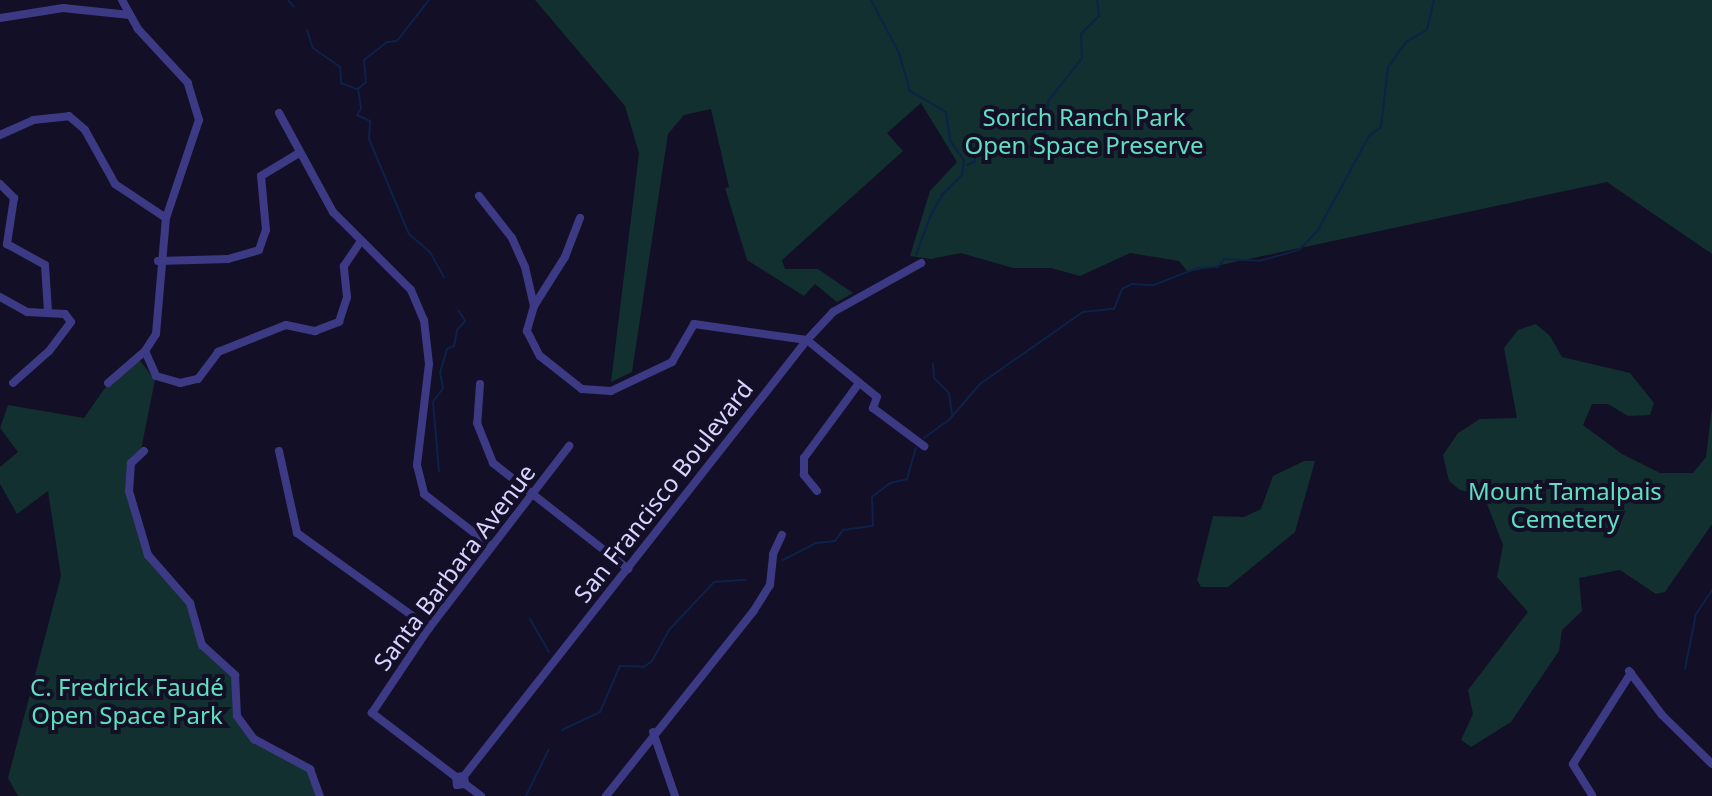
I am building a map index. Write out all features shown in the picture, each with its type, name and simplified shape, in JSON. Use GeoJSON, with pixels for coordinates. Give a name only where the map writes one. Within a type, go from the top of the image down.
{"type":"FeatureCollection","features":[{"type":"Feature","properties":{"kind":"street"},"geometry":{"type":"LineString","coordinates":[[108,383],[145,351],[156,334],[158,261],[166,218],[199,120],[188,83],[130,15],[122,0]]}},
{"type":"Feature","properties":{"kind":"street"},"geometry":{"type":"LineString","coordinates":[[0,18],[63,8],[130,15]]}},
{"type":"Feature","properties":{"kind":"street"},"geometry":{"type":"LineString","coordinates":[[279,113],[333,212],[397,272],[424,320],[429,364],[417,465],[424,494],[491,546]]}},
{"type":"Feature","properties":{"kind":"street"},"geometry":{"type":"LineString","coordinates":[[0,135],[33,120],[69,116],[85,130],[115,184],[166,218]]}},
{"type":"Feature","properties":{"kind":"street"},"geometry":{"type":"LineString","coordinates":[[158,261],[228,259],[259,250],[266,230],[261,176],[299,153]]}},
{"type":"Feature","properties":{"kind":"street"},"geometry":{"type":"LineString","coordinates":[[0,184],[14,198],[7,244],[45,265],[48,311]]}},
{"type":"Feature","properties":{"kind":"street"},"geometry":{"type":"LineString","coordinates":[[479,196],[512,238],[534,306]]}},
{"type":"Feature","properties":{"kind":"street"},"geometry":{"type":"LineString","coordinates":[[580,218],[565,257],[534,306],[527,331],[540,356],[582,389],[611,391],[672,362],[694,324],[807,340],[877,397],[873,408],[924,446]]}},
{"type":"Feature","properties":{"kind":"street"},"geometry":{"type":"LineString","coordinates":[[145,351],[156,376],[180,383],[198,379],[218,352],[286,325],[315,331],[339,322],[347,297],[344,266],[361,241]]}},
{"type":"Feature","properties":{"kind":"street","name":"San Francisco Boulevard"},"geometry":{"type":"LineString","coordinates":[[448,796],[807,340],[833,312],[921,263]]}},
{"type":"Feature","properties":{"kind":"street"},"geometry":{"type":"LineString","coordinates":[[0,297],[27,312],[48,311],[68,316],[70,329],[13,383]]}},
{"type":"Feature","properties":{"kind":"street"},"geometry":{"type":"LineString","coordinates":[[817,491],[804,475],[804,458],[859,383]]}},
{"type":"Feature","properties":{"kind":"street"},"geometry":{"type":"LineString","coordinates":[[480,384],[477,423],[486,453],[531,495],[628,569]]}},
{"type":"Feature","properties":{"kind":"street","name":"Santa Barbara Avenue"},"geometry":{"type":"LineString","coordinates":[[460,781],[372,713],[429,628],[569,446]]}},
{"type":"Feature","properties":{"kind":"street"},"geometry":{"type":"LineString","coordinates":[[144,451],[131,463],[129,491],[148,555],[190,603],[202,645],[235,675],[237,716],[254,739],[310,769],[320,796]]}},
{"type":"Feature","properties":{"kind":"street"},"geometry":{"type":"LineString","coordinates":[[279,451],[297,533],[429,628]]}},
{"type":"Feature","properties":{"kind":"street"},"geometry":{"type":"LineString","coordinates":[[606,796],[653,732],[753,612],[770,585],[773,554],[782,535]]}},
{"type":"Feature","properties":{"kind":"street"},"geometry":{"type":"LineString","coordinates":[[1592,795],[1573,764],[1630,672],[1662,715],[1711,761]]}},
{"type":"Feature","properties":{"kind":"street"},"geometry":{"type":"LineString","coordinates":[[653,732],[675,796]]}},
{"type":"Feature","properties":{"kind":"street"},"geometry":{"type":"LineString","coordinates":[[460,781],[481,796]]}},
{"type":"Feature","properties":{"kind":"green space","name":"Sorich Ranch Park Open Space Preserve"},"geometry":{"type":"Polygon","coordinates":[[[535,0],[1712,0],[1712,254],[1607,182],[1188,272],[1179,261],[1130,253],[1080,276],[1051,268],[1013,268],[961,253],[931,259],[910,256],[930,191],[957,162],[921,103],[887,133],[903,151],[782,260],[785,269],[818,269],[853,293],[837,302],[815,284],[804,296],[747,260],[725,188],[729,187],[711,109],[684,115],[668,134],[632,372],[611,382],[639,153],[625,106],[535,0]]]}},
{"type":"Feature","properties":{"kind":"green space","name":"Mount Tamalpais Cemetery"},"geometry":{"type":"Polygon","coordinates":[[[1536,324],[1550,336],[1562,357],[1630,373],[1654,403],[1650,415],[1628,416],[1608,404],[1592,404],[1583,425],[1622,454],[1660,473],[1693,473],[1706,457],[1712,407],[1712,524],[1665,592],[1656,594],[1620,570],[1579,578],[1582,611],[1562,630],[1559,651],[1511,722],[1471,747],[1461,740],[1473,714],[1468,690],[1528,612],[1497,577],[1503,545],[1484,496],[1460,490],[1449,481],[1443,455],[1458,433],[1480,419],[1517,418],[1504,348],[1518,330],[1536,324]]]}},
{"type":"Feature","properties":{"kind":"green space","name":"C. Fredrick Faudé Open Space Park"},"geometry":{"type":"Polygon","coordinates":[[[138,358],[155,380],[140,455],[128,477],[147,549],[185,594],[198,635],[235,675],[237,716],[254,739],[310,769],[320,796],[18,796],[8,778],[61,576],[48,491],[17,514],[0,484],[0,467],[18,452],[0,428],[8,405],[84,418],[119,368],[138,358]]]}},
{"type":"Feature","properties":{"kind":"green space"},"geometry":{"type":"Polygon","coordinates":[[[1304,461],[1315,461],[1295,532],[1228,587],[1201,587],[1197,580],[1213,516],[1244,517],[1261,509],[1273,476],[1304,461]]]}},
{"type":"Feature","properties":{"kind":"waterway"},"geometry":{"type":"LineString","coordinates":[[288,0],[294,7]]}},
{"type":"Feature","properties":{"kind":"waterway"},"geometry":{"type":"LineString","coordinates":[[429,0],[397,41],[387,42],[364,60],[366,82],[358,89],[361,109],[357,115],[370,121],[369,139],[409,234],[430,252],[444,277]]}},
{"type":"Feature","properties":{"kind":"waterway"},"geometry":{"type":"LineString","coordinates":[[871,0],[899,53],[910,91],[946,112],[950,140],[964,161],[962,175],[942,195],[930,217],[916,255]]}},
{"type":"Feature","properties":{"kind":"waterway"},"geometry":{"type":"LineString","coordinates":[[967,165],[974,162],[978,146],[1028,147],[1044,138],[1049,100],[1082,58],[1081,34],[1099,16],[1097,0]]}},
{"type":"Feature","properties":{"kind":"waterway"},"geometry":{"type":"LineString","coordinates":[[924,438],[949,420],[980,384],[1083,312],[1114,309],[1122,289],[1132,284],[1154,285],[1197,268],[1218,267],[1224,259],[1259,261],[1299,250],[1318,230],[1369,136],[1381,127],[1388,67],[1406,42],[1427,30],[1434,0]]}},
{"type":"Feature","properties":{"kind":"waterway"},"geometry":{"type":"LineString","coordinates":[[307,30],[313,48],[340,67],[341,83],[357,89]]}},
{"type":"Feature","properties":{"kind":"waterway"},"geometry":{"type":"LineString","coordinates":[[439,471],[433,402],[443,388],[440,373],[447,349],[454,346],[457,330],[465,321],[459,311]]}},
{"type":"Feature","properties":{"kind":"waterway"},"geometry":{"type":"LineString","coordinates":[[933,364],[934,378],[949,393],[952,415]]}},
{"type":"Feature","properties":{"kind":"waterway"},"geometry":{"type":"LineString","coordinates":[[783,560],[816,543],[835,541],[843,530],[873,526],[872,497],[890,483],[907,479],[916,448]]}},
{"type":"Feature","properties":{"kind":"waterway"},"geometry":{"type":"LineString","coordinates":[[562,730],[600,712],[620,666],[644,667],[652,661],[669,630],[714,582],[745,580]]}},
{"type":"Feature","properties":{"kind":"waterway"},"geometry":{"type":"LineString","coordinates":[[1685,669],[1696,614],[1712,590]]}},
{"type":"Feature","properties":{"kind":"waterway"},"geometry":{"type":"LineString","coordinates":[[530,619],[549,652]]}},
{"type":"Feature","properties":{"kind":"waterway"},"geometry":{"type":"LineString","coordinates":[[526,796],[549,749]]}}]}
